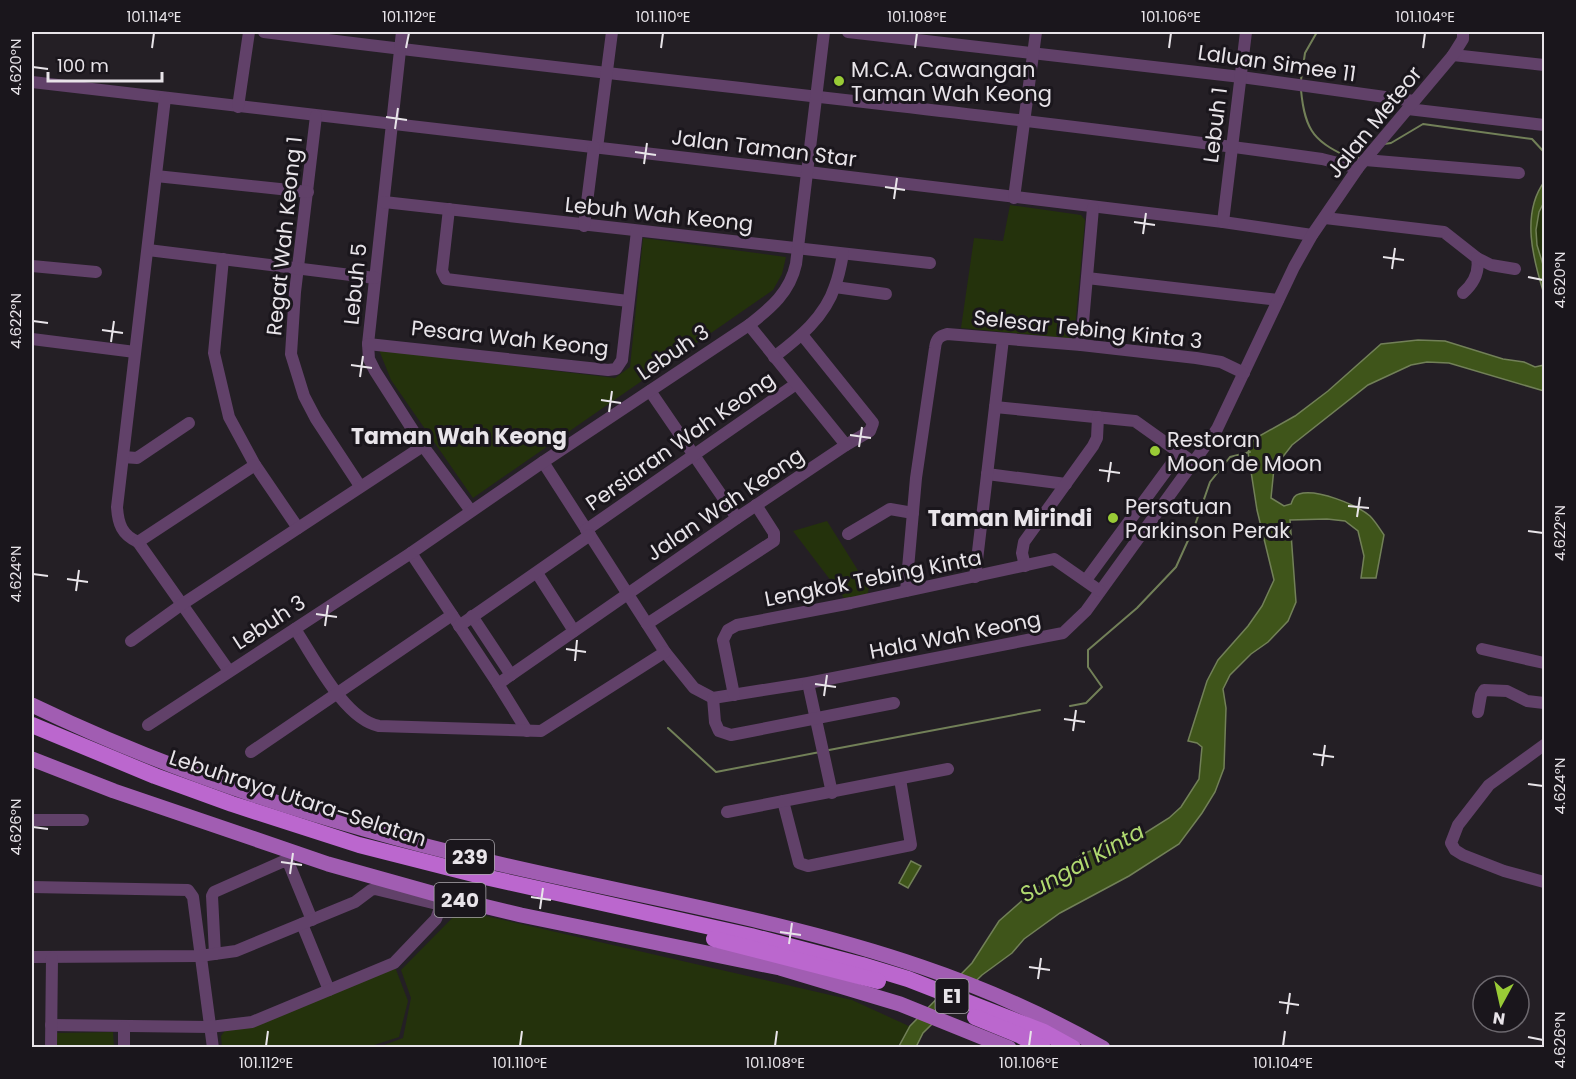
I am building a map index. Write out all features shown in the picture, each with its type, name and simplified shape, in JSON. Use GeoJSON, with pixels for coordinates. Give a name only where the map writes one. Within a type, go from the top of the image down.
{"type":"FeatureCollection","features":[{"type":"Feature","properties":{"kind":"highway","name":"Lebuhraya Utara–Selatan"},"geometry":{"type":"LineString","coordinates":[[32,724],[177,784],[359,845],[485,877],[751,936],[862,965],[905,991]]}},
{"type":"Feature","properties":{"kind":"highway","name":"Lebuhraya Utara–Selatan"},"geometry":{"type":"LineString","coordinates":[[32,736],[147,784],[227,814],[369,859],[479,888],[720,940],[905,991],[1019,1035],[1043,1047]]}},
{"type":"Feature","properties":{"kind":"highway","name":"Lebuhraya Utara–Selatan"},"geometry":{"type":"LineString","coordinates":[[987,1023],[1044,1032],[1073,1047]]}},
{"type":"Feature","properties":{"kind":"main road","name":"239"},"geometry":{"type":"LineString","coordinates":[[34,706],[137,752],[342,823],[486,861],[812,934],[922,967],[1010,1001],[1103,1047]]}},
{"type":"Feature","properties":{"kind":"main road","name":"240"},"geometry":{"type":"LineString","coordinates":[[32,759],[114,791],[234,833],[328,864],[393,882],[521,915],[905,991],[987,1023],[1009,1047]]}},
{"type":"Feature","properties":{"kind":"street"},"geometry":{"type":"LineString","coordinates":[[238,107],[249,32]]}},
{"type":"Feature","properties":{"kind":"street"},"geometry":{"type":"LineString","coordinates":[[264,32],[1025,121],[1362,164],[1519,173]]}},
{"type":"Feature","properties":{"kind":"street","name":"Lebuh 5"},"geometry":{"type":"LineString","coordinates":[[402,32],[368,344],[369,359],[423,446],[471,512]]}},
{"type":"Feature","properties":{"kind":"street"},"geometry":{"type":"LineString","coordinates":[[584,226],[612,32]]}},
{"type":"Feature","properties":{"kind":"street","name":"Lebuh 3"},"geometry":{"type":"LineString","coordinates":[[148,725],[411,553],[749,325],[779,300],[793,276],[798,249],[824,32]]}},
{"type":"Feature","properties":{"kind":"street","name":"Laluan Simee 11"},"geometry":{"type":"LineString","coordinates":[[848,32],[1240,77],[1545,125]]}},
{"type":"Feature","properties":{"kind":"street"},"geometry":{"type":"LineString","coordinates":[[1014,198],[1036,32]]}},
{"type":"Feature","properties":{"kind":"street","name":"Lebuh 1"},"geometry":{"type":"LineString","coordinates":[[1224,222],[1246,32]]}},
{"type":"Feature","properties":{"kind":"street","name":"Jalan Meteor"},"geometry":{"type":"LineString","coordinates":[[1312,235],[1362,164],[1453,55],[1463,39],[1463,32]]}},
{"type":"Feature","properties":{"kind":"street"},"geometry":{"type":"LineString","coordinates":[[1453,55],[1545,65]]}},
{"type":"Feature","properties":{"kind":"street","name":"Jalan Taman Star"},"geometry":{"type":"LineString","coordinates":[[32,81],[1224,222],[1312,235]]}},
{"type":"Feature","properties":{"kind":"street"},"geometry":{"type":"LineString","coordinates":[[165,98],[117,516],[124,534],[138,542],[229,672]]}},
{"type":"Feature","properties":{"kind":"street","name":"Regat Wah Keong 1"},"geometry":{"type":"LineString","coordinates":[[316,116],[298,268],[291,354],[304,396],[316,419],[360,486]]}},
{"type":"Feature","properties":{"kind":"street"},"geometry":{"type":"LineString","coordinates":[[156,176],[308,192]]}},
{"type":"Feature","properties":{"kind":"street","name":"Lebuh Wah Keong"},"geometry":{"type":"LineString","coordinates":[[384,202],[930,263]]}},
{"type":"Feature","properties":{"kind":"street"},"geometry":{"type":"LineString","coordinates":[[1081,345],[1093,208]]}},
{"type":"Feature","properties":{"kind":"street"},"geometry":{"type":"LineString","coordinates":[[449,209],[442,271],[446,279],[628,301]]}},
{"type":"Feature","properties":{"kind":"street"},"geometry":{"type":"LineString","coordinates":[[1325,218],[1444,232],[1477,258],[1499,267],[1515,269]]}},
{"type":"Feature","properties":{"kind":"street","name":"Pesara Wah Keong"},"geometry":{"type":"LineString","coordinates":[[368,344],[612,370],[619,366],[622,360],[637,231]]}},
{"type":"Feature","properties":{"kind":"street","name":"Hala Wah Keong"},"geometry":{"type":"LineString","coordinates":[[712,698],[808,683],[1063,633],[1076,622],[1100,591],[1217,429],[1278,300],[1312,235]]}},
{"type":"Feature","properties":{"kind":"street"},"geometry":{"type":"LineString","coordinates":[[148,250],[375,278]]}},
{"type":"Feature","properties":{"kind":"street"},"geometry":{"type":"LineString","coordinates":[[774,357],[803,336],[825,308],[835,287],[843,254]]}},
{"type":"Feature","properties":{"kind":"street"},"geometry":{"type":"LineString","coordinates":[[1463,293],[1469,288],[1477,274],[1477,258]]}},
{"type":"Feature","properties":{"kind":"street"},"geometry":{"type":"LineString","coordinates":[[223,259],[214,353],[229,417],[255,465],[298,528]]}},
{"type":"Feature","properties":{"kind":"street"},"geometry":{"type":"LineString","coordinates":[[32,266],[96,272]]}},
{"type":"Feature","properties":{"kind":"street"},"geometry":{"type":"LineString","coordinates":[[1087,278],[1278,300]]}},
{"type":"Feature","properties":{"kind":"street"},"geometry":{"type":"LineString","coordinates":[[835,287],[886,294]]}},
{"type":"Feature","properties":{"kind":"street"},"geometry":{"type":"LineString","coordinates":[[749,325],[846,445]]}},
{"type":"Feature","properties":{"kind":"street","name":"Selesar Tebing Kinta 3"},"geometry":{"type":"LineString","coordinates":[[912,513],[934,348],[938,338],[947,334],[1081,345],[1221,362],[1244,373]]}},
{"type":"Feature","properties":{"kind":"street","name":"Jalan Wah Keong"},"geometry":{"type":"LineString","coordinates":[[498,684],[756,505],[870,431],[873,423],[803,336]]}},
{"type":"Feature","properties":{"kind":"street"},"geometry":{"type":"LineString","coordinates":[[32,339],[135,351]]}},
{"type":"Feature","properties":{"kind":"street"},"geometry":{"type":"LineString","coordinates":[[975,577],[1003,339]]}},
{"type":"Feature","properties":{"kind":"street","name":"Persiaran Wah Keong"},"geometry":{"type":"LineString","coordinates":[[251,752],[338,694],[456,621],[472,616],[537,573],[588,532],[796,384]]}},
{"type":"Feature","properties":{"kind":"street"},"geometry":{"type":"LineString","coordinates":[[650,391],[738,518]]}},
{"type":"Feature","properties":{"kind":"street"},"geometry":{"type":"LineString","coordinates":[[995,406],[1136,421],[1194,463]]}},
{"type":"Feature","properties":{"kind":"street"},"geometry":{"type":"LineString","coordinates":[[1024,566],[1022,553],[1024,542],[1096,442],[1098,417]]}},
{"type":"Feature","properties":{"kind":"street"},"geometry":{"type":"LineString","coordinates":[[123,457],[137,458],[189,423]]}},
{"type":"Feature","properties":{"kind":"street"},"geometry":{"type":"LineString","coordinates":[[131,640],[181,604],[423,446]]}},
{"type":"Feature","properties":{"kind":"street"},"geometry":{"type":"LineString","coordinates":[[1086,580],[1180,452]]}},
{"type":"Feature","properties":{"kind":"street"},"geometry":{"type":"LineString","coordinates":[[543,462],[665,652],[694,688],[712,698],[715,722],[723,734],[731,735],[894,703]]}},
{"type":"Feature","properties":{"kind":"street"},"geometry":{"type":"LineString","coordinates":[[138,542],[255,465]]}},
{"type":"Feature","properties":{"kind":"street"},"geometry":{"type":"LineString","coordinates":[[987,474],[1066,484]]}},
{"type":"Feature","properties":{"kind":"street"},"geometry":{"type":"LineString","coordinates":[[647,624],[774,541],[774,533],[756,505]]}},
{"type":"Feature","properties":{"kind":"street"},"geometry":{"type":"LineString","coordinates":[[848,534],[890,508],[912,513],[906,591]]}},
{"type":"Feature","properties":{"kind":"street"},"geometry":{"type":"LineString","coordinates":[[411,553],[498,684],[526,731]]}},
{"type":"Feature","properties":{"kind":"street","name":"Lengkok Tebing Kinta"},"geometry":{"type":"LineString","coordinates":[[734,695],[723,640],[732,627],[1054,559],[1100,591]]}},
{"type":"Feature","properties":{"kind":"street"},"geometry":{"type":"LineString","coordinates":[[537,573],[574,631]]}},
{"type":"Feature","properties":{"kind":"street"},"geometry":{"type":"LineString","coordinates":[[472,616],[511,675]]}},
{"type":"Feature","properties":{"kind":"street"},"geometry":{"type":"LineString","coordinates":[[295,628],[338,694],[360,718],[369,724],[379,726],[526,731],[544,729],[665,652]]}},
{"type":"Feature","properties":{"kind":"street"},"geometry":{"type":"LineString","coordinates":[[1482,649],[1545,663]]}},
{"type":"Feature","properties":{"kind":"street"},"geometry":{"type":"LineString","coordinates":[[808,683],[832,793]]}},
{"type":"Feature","properties":{"kind":"street"},"geometry":{"type":"LineString","coordinates":[[1478,712],[1484,690],[1507,691],[1527,701],[1545,703]]}},
{"type":"Feature","properties":{"kind":"street"},"geometry":{"type":"LineString","coordinates":[[1545,746],[1490,785],[1458,825],[1451,843],[1453,848],[1463,855],[1504,871],[1545,882]]}},
{"type":"Feature","properties":{"kind":"street"},"geometry":{"type":"LineString","coordinates":[[727,812],[948,770]]}},
{"type":"Feature","properties":{"kind":"street"},"geometry":{"type":"LineString","coordinates":[[783,801],[800,863],[808,866],[830,862],[911,845],[900,779]]}},
{"type":"Feature","properties":{"kind":"street"},"geometry":{"type":"LineString","coordinates":[[32,820],[83,820]]}},
{"type":"Feature","properties":{"kind":"street"},"geometry":{"type":"LineString","coordinates":[[215,954],[212,896],[214,892],[284,861],[289,864],[329,990]]}},
{"type":"Feature","properties":{"kind":"street"},"geometry":{"type":"LineString","coordinates":[[32,887],[185,889],[193,897],[213,1047]]}},
{"type":"Feature","properties":{"kind":"street"},"geometry":{"type":"LineString","coordinates":[[32,957],[200,956],[240,950],[356,902],[371,890],[437,904],[440,908],[438,917],[394,963],[250,1023],[210,1027],[51,1025]]}},
{"type":"Feature","properties":{"kind":"street"},"geometry":{"type":"LineString","coordinates":[[51,1047],[52,958]]}},
{"type":"Feature","properties":{"kind":"street"},"geometry":{"type":"LineString","coordinates":[[123,1047],[124,1027]]}},
{"type":"Feature","properties":{"kind":"shaded area"},"geometry":{"type":"Polygon","coordinates":[[[1544,202],[1544,268],[1536,235],[1538,219],[1544,202]]]}},
{"type":"Feature","properties":{"kind":"shaded area"},"geometry":{"type":"Polygon","coordinates":[[[1010,205],[1081,215],[1085,220],[1074,339],[961,328],[974,238],[1003,241],[1010,205]]]}},
{"type":"Feature","properties":{"kind":"shaded area"},"geometry":{"type":"Polygon","coordinates":[[[643,238],[786,257],[782,274],[773,290],[473,498],[391,380],[379,350],[615,378],[630,367],[643,238]]]}},
{"type":"Feature","properties":{"kind":"shaded area"},"geometry":{"type":"Polygon","coordinates":[[[827,521],[869,588],[867,596],[844,598],[793,531],[827,521]]]}},
{"type":"Feature","properties":{"kind":"shaded area"},"geometry":{"type":"Polygon","coordinates":[[[460,910],[852,1000],[911,1027],[896,1048],[376,1048],[403,1038],[411,998],[401,970],[460,910]]]}},
{"type":"Feature","properties":{"kind":"shaded area"},"geometry":{"type":"Polygon","coordinates":[[[395,967],[408,1001],[399,1037],[368,1047],[222,1047],[221,1036],[227,1028],[395,967]]]}},
{"type":"Feature","properties":{"kind":"shaded area"},"geometry":{"type":"Polygon","coordinates":[[[113,1032],[114,1047],[57,1048],[57,1033],[113,1032]]]}},
{"type":"Feature","properties":{"kind":"water"},"geometry":{"type":"Polygon","coordinates":[[[1544,182],[1544,202],[1539,212],[1536,230],[1537,245],[1544,268],[1544,294],[1533,252],[1531,222],[1537,195],[1544,182]]]}},
{"type":"Feature","properties":{"kind":"water","name":"Sungai Kinta"},"geometry":{"type":"Polygon","coordinates":[[[1418,340],[1445,341],[1535,367],[1544,365],[1544,391],[1449,363],[1427,362],[1411,365],[1368,385],[1292,445],[1274,468],[1271,498],[1284,506],[1291,504],[1297,495],[1315,493],[1326,495],[1370,516],[1384,535],[1376,578],[1361,578],[1364,556],[1358,531],[1345,521],[1290,520],[1296,602],[1288,621],[1230,675],[1223,689],[1226,708],[1224,768],[1215,792],[1179,844],[1129,876],[1060,913],[1024,939],[1012,953],[982,975],[923,1033],[916,1047],[898,1048],[910,1026],[972,963],[999,921],[1033,891],[1083,854],[1115,841],[1142,835],[1169,818],[1181,807],[1199,779],[1202,747],[1188,741],[1207,681],[1218,660],[1262,606],[1274,580],[1257,510],[1248,452],[1254,439],[1295,416],[1328,391],[1381,344],[1418,340]]]}},
{"type":"Feature","properties":{"kind":"water"},"geometry":{"type":"Polygon","coordinates":[[[911,861],[921,866],[908,888],[899,883],[911,861]]]}},
{"type":"Feature","properties":{"kind":"waterway"},"geometry":{"type":"LineString","coordinates":[[1301,80],[1305,53],[1317,32]]}},
{"type":"Feature","properties":{"kind":"waterway"},"geometry":{"type":"LineString","coordinates":[[1301,90],[1305,117],[1314,134],[1341,154],[1354,160],[1359,158]]}},
{"type":"Feature","properties":{"kind":"waterway"},"geometry":{"type":"LineString","coordinates":[[1384,144],[1391,143],[1423,124],[1532,139],[1544,152]]}},
{"type":"Feature","properties":{"kind":"waterway"},"geometry":{"type":"LineString","coordinates":[[1070,706],[1086,703],[1102,687],[1088,667],[1088,650],[1137,608],[1176,567],[1195,525],[1210,482],[1230,457],[1250,452]]}},
{"type":"Feature","properties":{"kind":"waterway"},"geometry":{"type":"LineString","coordinates":[[829,750],[1040,710]]}},
{"type":"Feature","properties":{"kind":"waterway"},"geometry":{"type":"LineString","coordinates":[[668,728],[716,772],[820,752]]}},
{"type":"Feature","properties":{"kind":"place","name":"M.C.A. Cawangan Taman Wah Keong"},"geometry":{"type":"Point","coordinates":[839,81]}},
{"type":"Feature","properties":{"kind":"place","name":"Restoran Moon de Moon"},"geometry":{"type":"Point","coordinates":[1155,451]}},
{"type":"Feature","properties":{"kind":"place","name":"Persatuan Parkinson Perak"},"geometry":{"type":"Point","coordinates":[1113,518]}},
{"type":"Feature","properties":{"kind":"district","name":"Taman Wah Keong"},"geometry":{"type":"Point","coordinates":[459,436]}},
{"type":"Feature","properties":{"kind":"district","name":"Taman Mirindi"},"geometry":{"type":"Point","coordinates":[1010,518]}}]}
